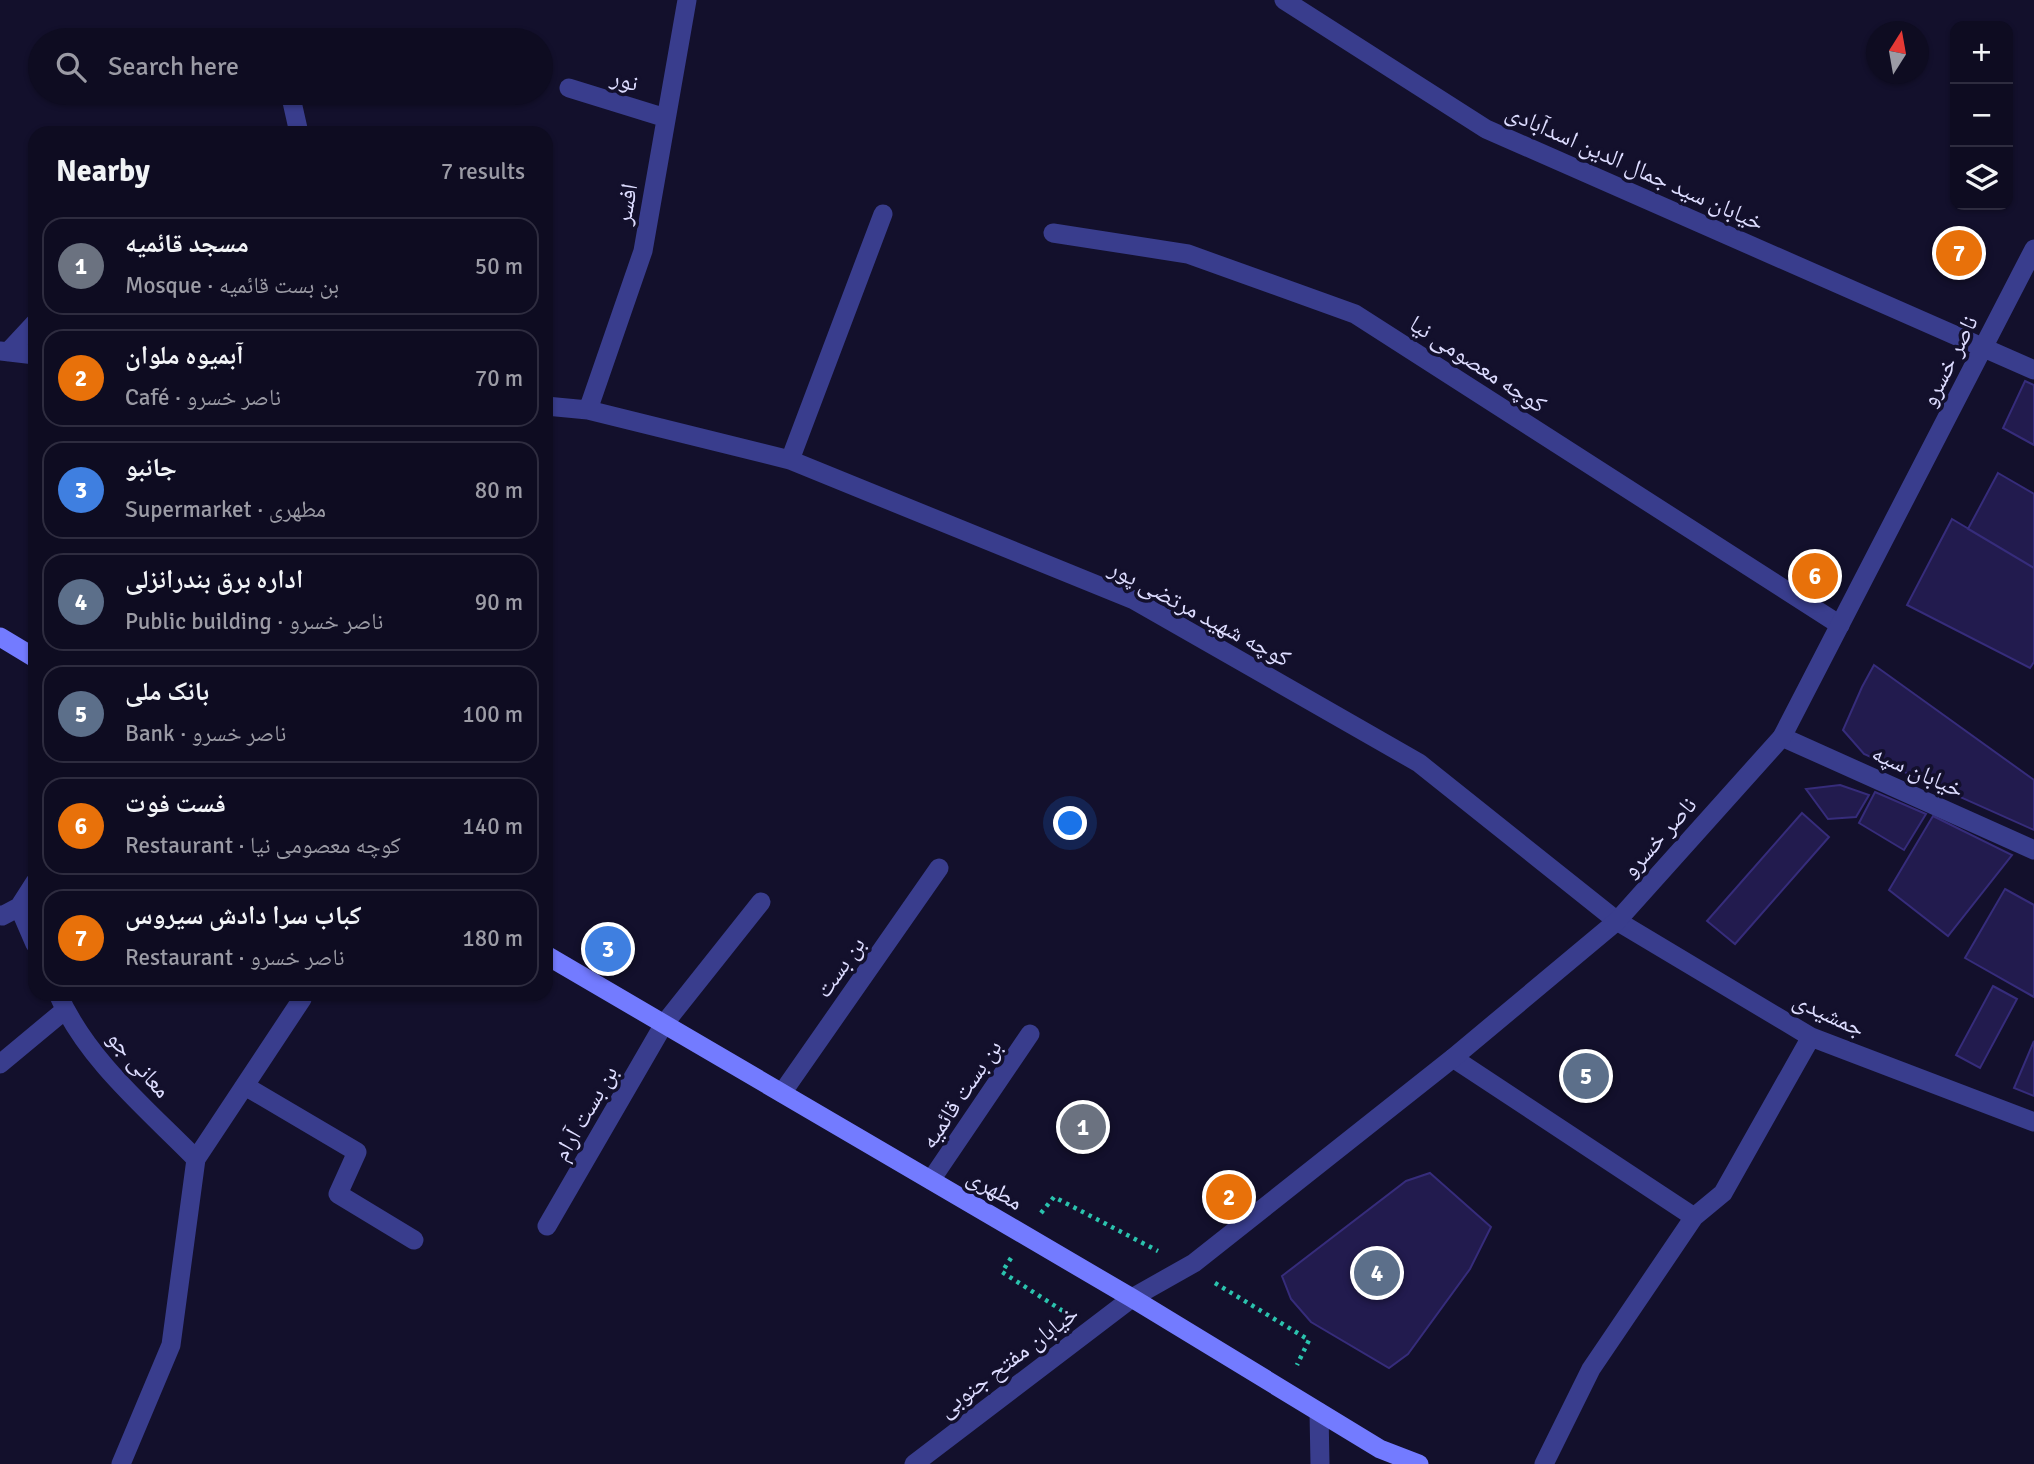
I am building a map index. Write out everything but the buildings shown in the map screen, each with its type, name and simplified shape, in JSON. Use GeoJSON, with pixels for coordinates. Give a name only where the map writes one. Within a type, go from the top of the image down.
{"type":"FeatureCollection","features":[{"type":"Feature","properties":{"kind":"main road"},"geometry":{"type":"LineString","coordinates":[[0,637],[28,654]]}},
{"type":"Feature","properties":{"kind":"main road","name":"مطهری"},"geometry":{"type":"LineString","coordinates":[[553,960],[1132,1298],[1380,1449],[1419,1464]]}},
{"type":"Feature","properties":{"kind":"street","name":"افسر"},"geometry":{"type":"LineString","coordinates":[[588,410],[643,251],[687,0]]}},
{"type":"Feature","properties":{"kind":"street","name":"خیابان سید جمال الدین اسدآبادی"},"geometry":{"type":"LineString","coordinates":[[1284,0],[1486,129],[2034,370]]}},
{"type":"Feature","properties":{"kind":"street","name":"نور"},"geometry":{"type":"LineString","coordinates":[[569,88],[666,118]]}},
{"type":"Feature","properties":{"kind":"street"},"geometry":{"type":"LineString","coordinates":[[293,105],[297,126]]}},
{"type":"Feature","properties":{"kind":"street"},"geometry":{"type":"LineString","coordinates":[[790,460],[884,214]]}},
{"type":"Feature","properties":{"kind":"street","name":"کوچه معصومی نیا"},"geometry":{"type":"LineString","coordinates":[[1053,233],[1188,254],[1355,314],[1840,625]]}},
{"type":"Feature","properties":{"kind":"street","name":"ناصر خسرو"},"geometry":{"type":"LineString","coordinates":[[1132,1298],[1194,1263],[1453,1058],[1617,921],[1782,737],[2034,248]]}},
{"type":"Feature","properties":{"kind":"street"},"geometry":{"type":"LineString","coordinates":[[4,352],[28,330]]}},
{"type":"Feature","properties":{"kind":"street"},"geometry":{"type":"LineString","coordinates":[[4,352],[28,354]]}},
{"type":"Feature","properties":{"kind":"street","name":"کوچه شهید مرتضی پور"},"geometry":{"type":"LineString","coordinates":[[553,407],[588,410],[790,460],[1134,600],[1419,763],[1617,921]]}},
{"type":"Feature","properties":{"kind":"street","name":"خیابان سپه"},"geometry":{"type":"LineString","coordinates":[[1782,737],[2034,850]]}},
{"type":"Feature","properties":{"kind":"street","name":"بن بست"},"geometry":{"type":"LineString","coordinates":[[782,1093],[939,868]]}},
{"type":"Feature","properties":{"kind":"street"},"geometry":{"type":"LineString","coordinates":[[0,915],[19,907],[28,893]]}},
{"type":"Feature","properties":{"kind":"street","name":"بن بست آرام"},"geometry":{"type":"LineString","coordinates":[[547,1226],[664,1024],[761,902]]}},
{"type":"Feature","properties":{"kind":"street"},"geometry":{"type":"LineString","coordinates":[[19,907],[28,927]]}},
{"type":"Feature","properties":{"kind":"street","name":"جمشیدی"},"geometry":{"type":"LineString","coordinates":[[1617,921],[1811,1037],[2034,1122]]}},
{"type":"Feature","properties":{"kind":"street"},"geometry":{"type":"LineString","coordinates":[[121,1464],[170,1345],[196,1159],[301,1001]]}},
{"type":"Feature","properties":{"kind":"street"},"geometry":{"type":"LineString","coordinates":[[0,1064],[61,1002]]}},
{"type":"Feature","properties":{"kind":"street","name":"معانی جو"},"geometry":{"type":"LineString","coordinates":[[61,1002],[96,1057],[196,1159]]}},
{"type":"Feature","properties":{"kind":"street","name":"بن بست قائمیه"},"geometry":{"type":"LineString","coordinates":[[931,1180],[1030,1034]]}},
{"type":"Feature","properties":{"kind":"street"},"geometry":{"type":"LineString","coordinates":[[1544,1464],[1591,1369],[1694,1217],[1723,1193],[1811,1037]]}},
{"type":"Feature","properties":{"kind":"street"},"geometry":{"type":"LineString","coordinates":[[1453,1058],[1694,1217]]}},
{"type":"Feature","properties":{"kind":"street"},"geometry":{"type":"LineString","coordinates":[[245,1086],[357,1152],[338,1194],[414,1240]]}},
{"type":"Feature","properties":{"kind":"street","name":"خیابان مفتح جنوبی"},"geometry":{"type":"LineString","coordinates":[[914,1464],[1132,1298]]}},
{"type":"Feature","properties":{"kind":"street"},"geometry":{"type":"LineString","coordinates":[[1319,1412],[1321,1464]]}},
{"type":"Feature","properties":{"kind":"place","name":"کباب سرا دادش سیروس"},"geometry":{"type":"Point","coordinates":[1959,253]}},
{"type":"Feature","properties":{"kind":"place","name":"فست فوت"},"geometry":{"type":"Point","coordinates":[1815,576]}},
{"type":"Feature","properties":{"kind":"place","name":"جانبو"},"geometry":{"type":"Point","coordinates":[608,949]}},
{"type":"Feature","properties":{"kind":"place","name":"بانک ملی"},"geometry":{"type":"Point","coordinates":[1586,1076]}},
{"type":"Feature","properties":{"kind":"place","name":"مسجد قائمیه"},"geometry":{"type":"Point","coordinates":[1083,1127]}},
{"type":"Feature","properties":{"kind":"place","name":"آبمیوه ملوان"},"geometry":{"type":"Point","coordinates":[1229,1197]}},
{"type":"Feature","properties":{"kind":"place","name":"اداره برق بندرانزلی"},"geometry":{"type":"Point","coordinates":[1377,1273]}}]}
